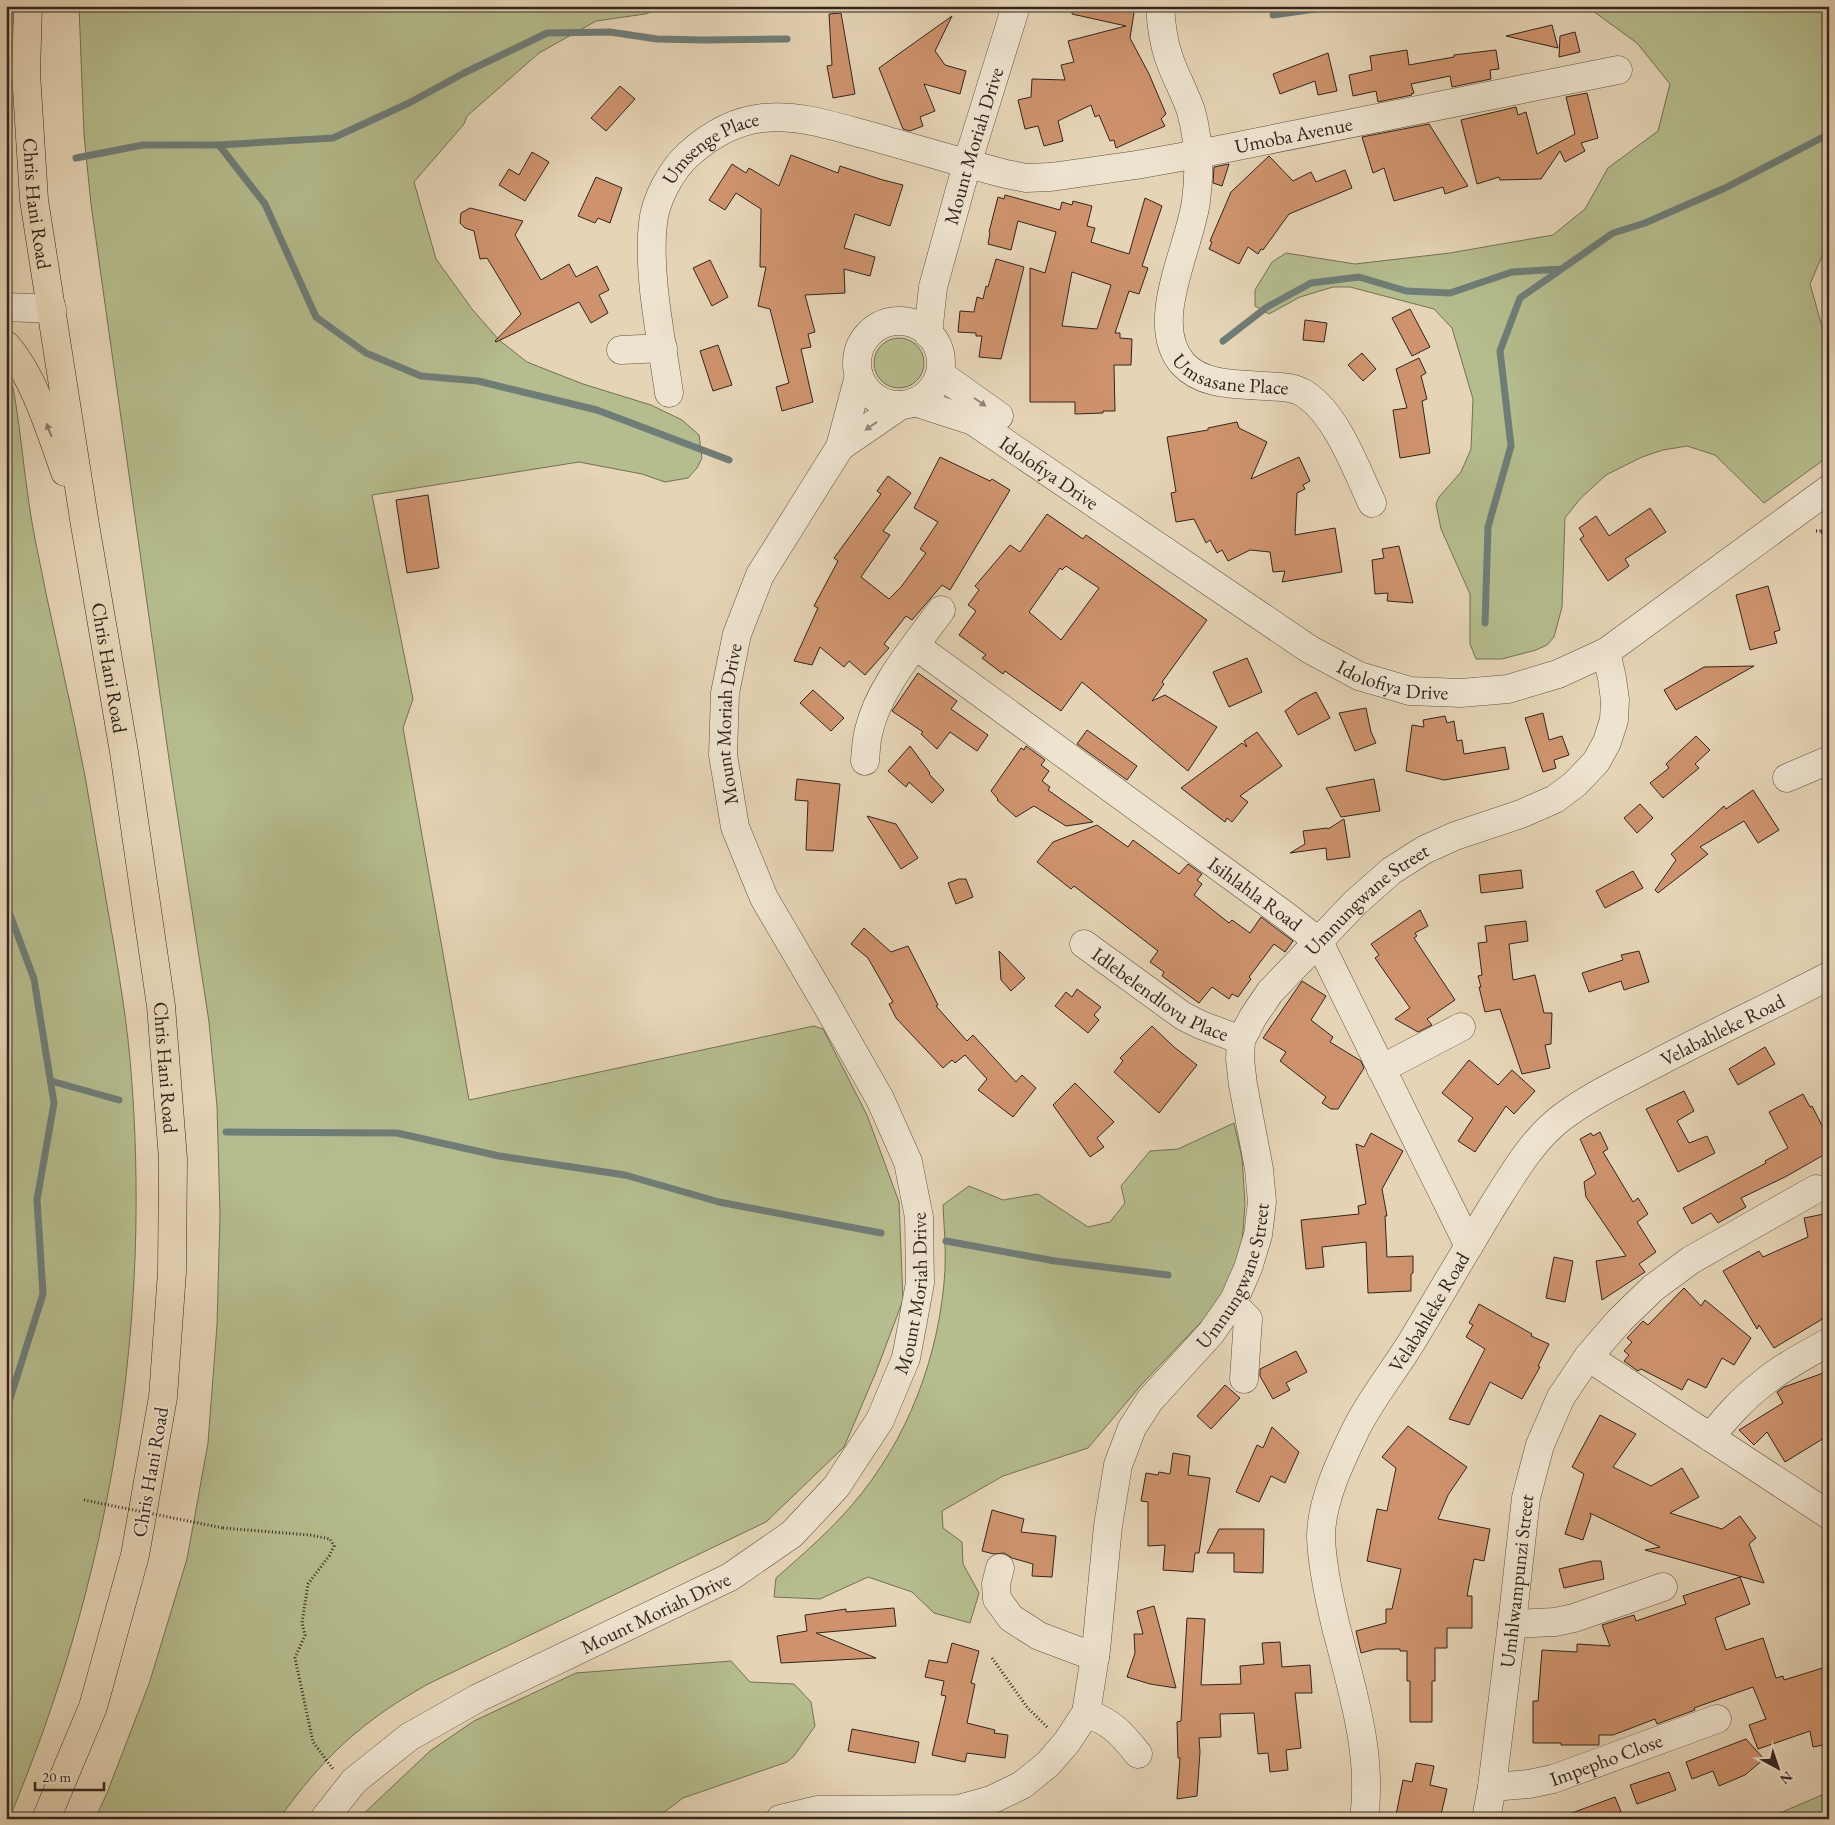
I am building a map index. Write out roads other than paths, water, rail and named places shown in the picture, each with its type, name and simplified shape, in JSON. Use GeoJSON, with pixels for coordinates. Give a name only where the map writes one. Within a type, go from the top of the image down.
{"type":"FeatureCollection","features":[{"type":"Feature","properties":{"kind":"main road","name":"Chris Hani Road"},"geometry":{"type":"LineString","coordinates":[[28,6],[26,73],[34,200],[85,525],[122,742],[161,1006],[173,1159],[172,1272],[163,1397],[135,1555],[93,1707],[46,1819]]}},
{"type":"Feature","properties":{"kind":"main road"},"geometry":{"type":"LineString","coordinates":[[6,345],[16,358],[35,395],[85,525]]}},
{"type":"Feature","properties":{"kind":"street","name":"Mount Moriah Drive"},"geometry":{"type":"LineString","coordinates":[[324,1819],[354,1781],[408,1736],[478,1698],[730,1577],[792,1534],[836,1487],[880,1420],[906,1358],[920,1283],[919,1217],[908,1162],[880,1099],[764,898],[735,827],[723,755],[725,692],[737,634],[760,575],[840,447],[859,376],[857,362],[860,348],[868,335],[879,326],[893,322],[918,328],[933,287],[967,164],[1016,6]]}},
{"type":"Feature","properties":{"kind":"street","name":"Umsasane Place"},"geometry":{"type":"LineString","coordinates":[[1160,6],[1161,28],[1169,59],[1190,110],[1196,132],[1198,154],[1196,203],[1168,308],[1168,329],[1173,348],[1183,364],[1196,375],[1211,381],[1288,387],[1305,394],[1320,407],[1336,428],[1372,503]]}},
{"type":"Feature","properties":{"kind":"street","name":"Umoba Avenue"},"geometry":{"type":"LineString","coordinates":[[967,164],[1026,178],[1051,178],[1198,154],[1618,70]]}},
{"type":"Feature","properties":{"kind":"street","name":"Umsenge Place"},"geometry":{"type":"LineString","coordinates":[[669,393],[651,250],[653,220],[664,190],[680,162],[705,140],[736,124],[744,122],[762,118],[796,118],[967,164]]}},
{"type":"Feature","properties":{"kind":"street"},"geometry":{"type":"LineString","coordinates":[[6,307],[52,309]]}},
{"type":"Feature","properties":{"kind":"street"},"geometry":{"type":"LineString","coordinates":[[918,328],[938,348],[941,361],[940,374]]}},
{"type":"Feature","properties":{"kind":"street"},"geometry":{"type":"LineString","coordinates":[[621,350],[663,348]]}},
{"type":"Feature","properties":{"kind":"street","name":"Mount Moriah Drive"},"geometry":{"type":"LineString","coordinates":[[840,447],[932,390],[940,374]]}},
{"type":"Feature","properties":{"kind":"street","name":"Idolofiya Drive"},"geometry":{"type":"LineString","coordinates":[[940,374],[999,416],[973,420]]}},
{"type":"Feature","properties":{"kind":"street"},"geometry":{"type":"LineString","coordinates":[[859,376],[866,389],[876,399],[888,404],[907,404]]}},
{"type":"Feature","properties":{"kind":"street","name":"Idolofiya Drive"},"geometry":{"type":"LineString","coordinates":[[907,404],[973,420],[1309,649],[1359,676],[1410,691],[1461,693],[1508,689],[1558,674],[1606,652],[1829,489]]}},
{"type":"Feature","properties":{"kind":"street"},"geometry":{"type":"LineString","coordinates":[[865,761],[868,731],[874,713],[892,680],[941,610]]}},
{"type":"Feature","properties":{"kind":"street","name":"Isihlahla Road"},"geometry":{"type":"LineString","coordinates":[[916,646],[1319,942],[1469,1246]]}},
{"type":"Feature","properties":{"kind":"street","name":"Umnungwane Street"},"geometry":{"type":"LineString","coordinates":[[780,1819],[817,1810],[959,1809],[991,1800],[1022,1785],[1048,1764],[1064,1745],[1086,1713],[1095,1657],[1110,1517],[1118,1465],[1132,1428],[1150,1400],[1210,1333],[1232,1303],[1248,1268],[1258,1235],[1262,1202],[1259,1169],[1242,1076],[1240,1059],[1241,1040],[1253,1016],[1270,992],[1292,967],[1319,942],[1355,903],[1391,871],[1424,850],[1455,836],[1521,814],[1555,799],[1575,784],[1596,762],[1607,742],[1614,720],[1615,700],[1606,652]]}},
{"type":"Feature","properties":{"kind":"street"},"geometry":{"type":"LineString","coordinates":[[1787,778],[1829,760]]}},
{"type":"Feature","properties":{"kind":"street","name":"Idlebelendlovu Place"},"geometry":{"type":"LineString","coordinates":[[1084,944],[1183,1016],[1200,1025],[1241,1040]]}},
{"type":"Feature","properties":{"kind":"street","name":"Velabahleke Road"},"geometry":{"type":"LineString","coordinates":[[1364,1819],[1366,1770],[1364,1744],[1324,1568],[1321,1534],[1327,1503],[1338,1468],[1357,1426],[1530,1150],[1558,1120],[1592,1096],[1829,976]]}},
{"type":"Feature","properties":{"kind":"street"},"geometry":{"type":"LineString","coordinates":[[1381,1070],[1460,1027]]}},
{"type":"Feature","properties":{"kind":"street","name":"Umhlwampunzi Street"},"geometry":{"type":"LineString","coordinates":[[1486,1819],[1492,1787],[1526,1498],[1540,1445],[1561,1397],[1588,1357],[1619,1322],[1660,1282],[1691,1260],[1816,1189]]}},
{"type":"Feature","properties":{"kind":"street"},"geometry":{"type":"LineString","coordinates":[[1232,1303],[1248,1319],[1244,1379]]}},
{"type":"Feature","properties":{"kind":"street"},"geometry":{"type":"LineString","coordinates":[[1710,1437],[1737,1405],[1762,1383],[1829,1342]]}},
{"type":"Feature","properties":{"kind":"street"},"geometry":{"type":"LineString","coordinates":[[1588,1357],[1829,1514]]}},
{"type":"Feature","properties":{"kind":"street"},"geometry":{"type":"LineString","coordinates":[[1000,1568],[996,1584],[997,1599],[1011,1618],[1039,1636],[1095,1657]]}},
{"type":"Feature","properties":{"kind":"street"},"geometry":{"type":"LineString","coordinates":[[1512,1624],[1555,1622],[1574,1618],[1663,1587]]}},
{"type":"Feature","properties":{"kind":"street"},"geometry":{"type":"LineString","coordinates":[[1086,1713],[1103,1719],[1110,1724],[1120,1732],[1138,1754]]}},
{"type":"Feature","properties":{"kind":"street","name":"Impepho Close"},"geometry":{"type":"LineString","coordinates":[[1492,1787],[1529,1784],[1553,1779],[1717,1720]]}},
{"type":"Feature","properties":{"kind":"waterway"},"geometry":{"type":"LineString","coordinates":[[1273,15],[1336,6]]}},
{"type":"Feature","properties":{"kind":"waterway"},"geometry":{"type":"LineString","coordinates":[[76,158],[143,145],[219,145],[333,138],[409,103],[464,73],[547,33],[610,32],[657,39],[787,39]]}},
{"type":"Feature","properties":{"kind":"waterway"},"geometry":{"type":"LineString","coordinates":[[1485,623],[1488,527],[1511,446],[1500,351],[1520,298],[1613,233],[1645,223],[1725,188],[1829,134]]}},
{"type":"Feature","properties":{"kind":"waterway"},"geometry":{"type":"LineString","coordinates":[[219,145],[265,204],[316,317],[366,353],[421,376],[478,381],[597,410],[729,460]]}},
{"type":"Feature","properties":{"kind":"waterway"},"geometry":{"type":"LineString","coordinates":[[1223,341],[1267,307],[1311,283],[1359,277],[1406,291],[1450,293],[1512,272],[1561,269]]}},
{"type":"Feature","properties":{"kind":"waterway"},"geometry":{"type":"LineString","coordinates":[[6,904],[34,979],[54,1103],[37,1200],[43,1294],[9,1402],[6,1418]]}},
{"type":"Feature","properties":{"kind":"waterway"},"geometry":{"type":"LineString","coordinates":[[51,1081],[119,1100]]}},
{"type":"Feature","properties":{"kind":"waterway"},"geometry":{"type":"LineString","coordinates":[[226,1132],[397,1133],[499,1156],[625,1175],[719,1202],[881,1233]]}},
{"type":"Feature","properties":{"kind":"waterway"},"geometry":{"type":"LineString","coordinates":[[946,1241],[1055,1261],[1168,1275]]}}]}
